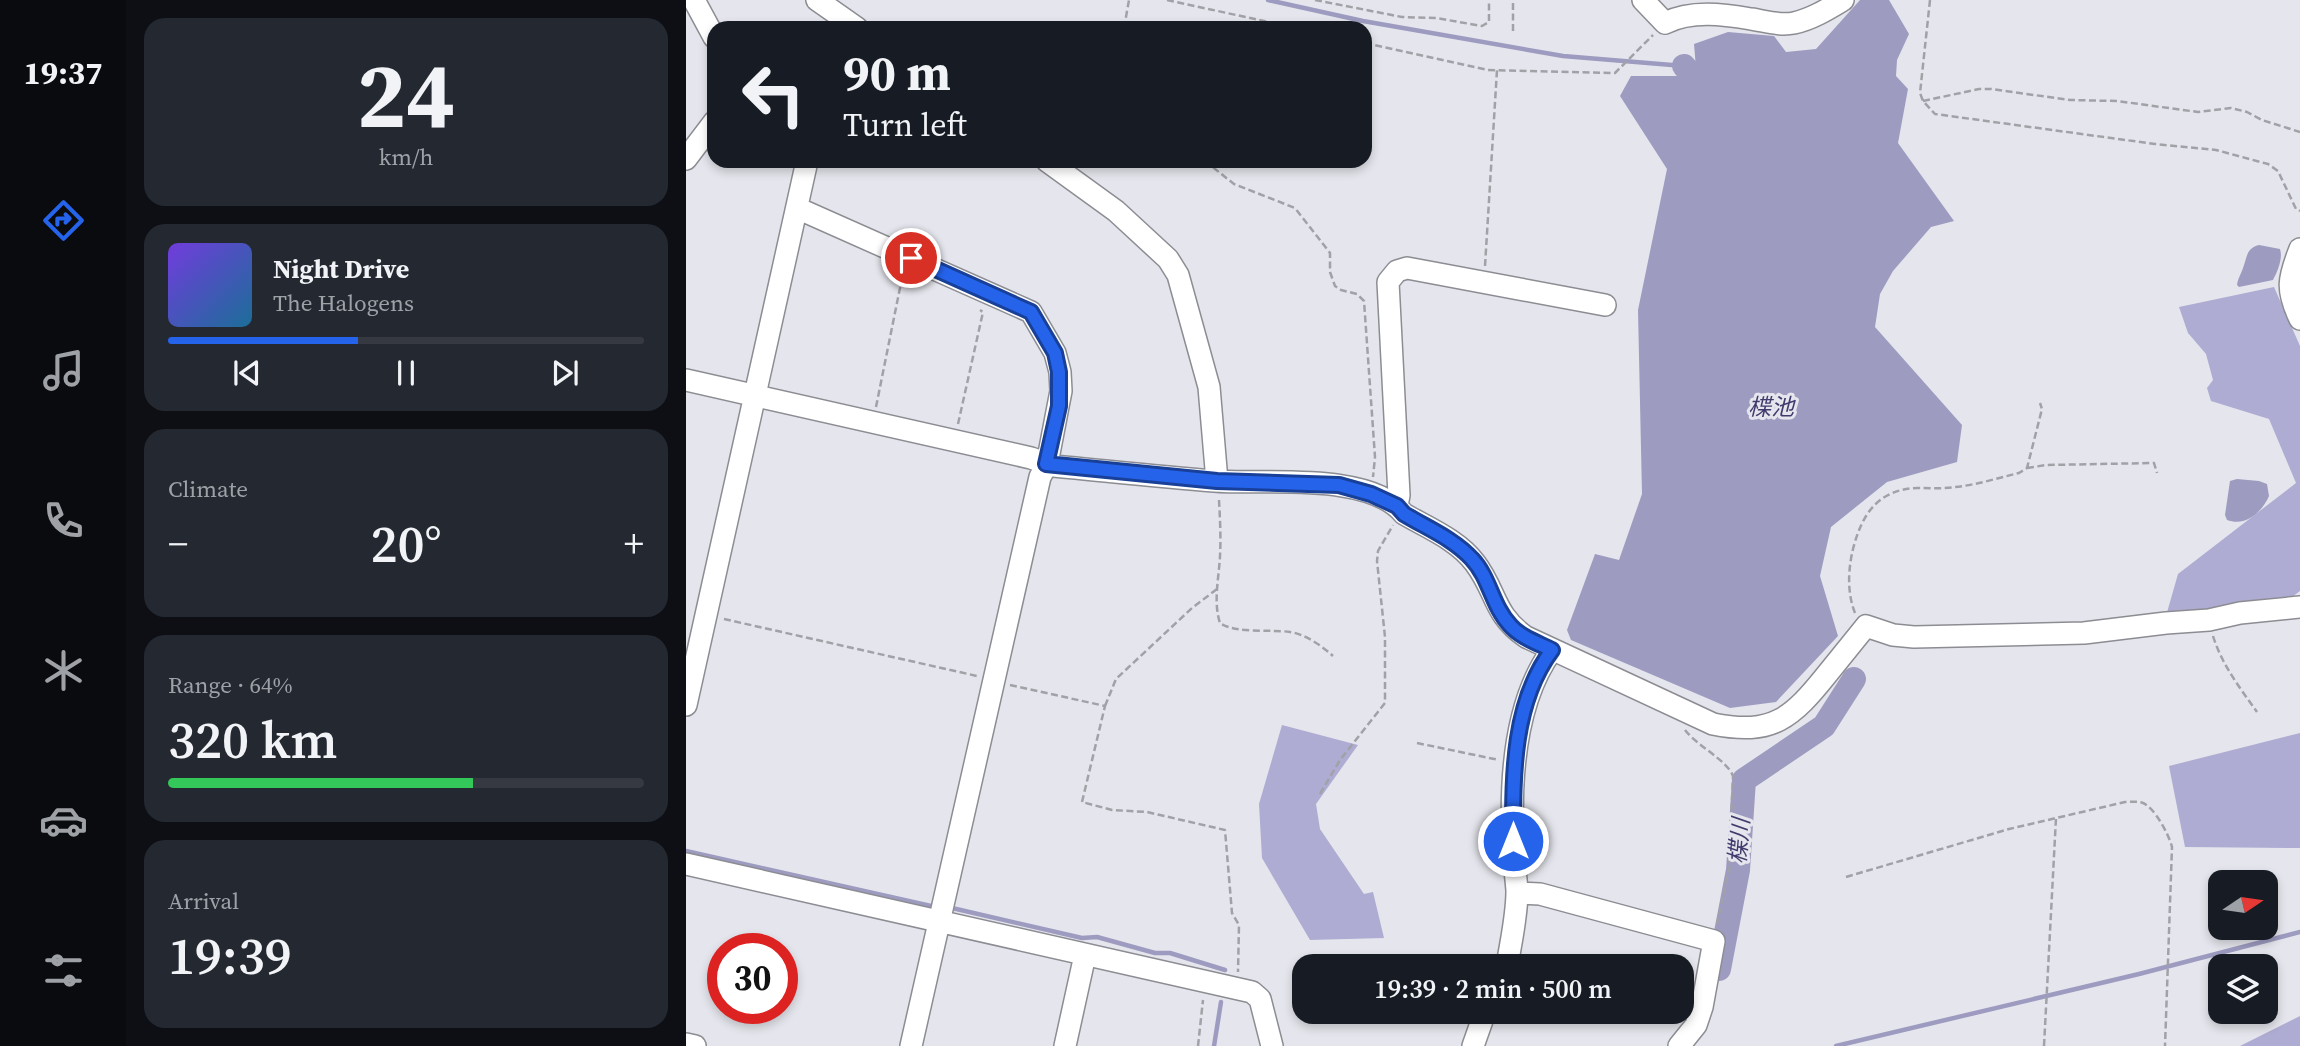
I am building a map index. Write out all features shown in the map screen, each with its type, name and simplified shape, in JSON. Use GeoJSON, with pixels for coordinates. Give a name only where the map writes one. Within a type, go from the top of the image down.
{"type":"FeatureCollection","features":[{"type":"Feature","properties":{"kind":"street"},"geometry":{"type":"LineString","coordinates":[[694,0],[707,24]]}},
{"type":"Feature","properties":{"kind":"street"},"geometry":{"type":"LineString","coordinates":[[817,0],[847,21]]}},
{"type":"Feature","properties":{"kind":"street"},"geometry":{"type":"LineString","coordinates":[[1643,0],[1665,23],[1673,19],[1732,8],[1778,24],[1794,23],[1814,16],[1843,0]]}},
{"type":"Feature","properties":{"kind":"street"},"geometry":{"type":"LineString","coordinates":[[686,159],[707,131]]}},
{"type":"Feature","properties":{"kind":"street"},"geometry":{"type":"LineString","coordinates":[[686,705],[806,168]]}},
{"type":"Feature","properties":{"kind":"street"},"geometry":{"type":"LineString","coordinates":[[1057,168],[1116,211],[1167,259],[1178,275],[1209,387],[1217,481]]}},
{"type":"Feature","properties":{"kind":"street"},"geometry":{"type":"LineString","coordinates":[[797,208],[1031,312],[1055,353],[1059,372],[1059,406],[993,680],[911,1046]]}},
{"type":"Feature","properties":{"kind":"street"},"geometry":{"type":"LineString","coordinates":[[2300,249],[2291,271],[2289,292],[2300,319]]}},
{"type":"Feature","properties":{"kind":"street"},"geometry":{"type":"LineString","coordinates":[[1399,509],[1388,282],[1397,271],[1407,268],[1605,305]]}},
{"type":"Feature","properties":{"kind":"street"},"geometry":{"type":"LineString","coordinates":[[686,380],[1031,458],[1046,464],[1217,481],[1339,485],[1371,494],[1461,547],[1488,582],[1500,613],[1511,627],[1526,637],[1702,719],[1738,729],[1774,723],[1790,715],[1807,700],[1866,626],[1893,635],[1914,637],[2084,633],[2300,607]]}},
{"type":"Feature","properties":{"kind":"street"},"geometry":{"type":"LineString","coordinates":[[1509,954],[1517,893],[1513,788],[1518,736],[1538,669],[1552,650]]}},
{"type":"Feature","properties":{"kind":"street"},"geometry":{"type":"LineString","coordinates":[[686,864],[1252,992],[1260,999],[1272,1046]]}},
{"type":"Feature","properties":{"kind":"street"},"geometry":{"type":"LineString","coordinates":[[1517,893],[1540,894],[1714,941],[1702,1007],[1696,1025],[1679,1046]]}},
{"type":"Feature","properties":{"kind":"street"},"geometry":{"type":"LineString","coordinates":[[1065,1046],[1085,955]]}},
{"type":"Feature","properties":{"kind":"street"},"geometry":{"type":"LineString","coordinates":[[1473,1046],[1481,1024]]}},
{"type":"Feature","properties":{"kind":"street"},"geometry":{"type":"LineString","coordinates":[[686,1044],[695,1046]]}},
{"type":"Feature","properties":{"kind":"path"},"geometry":{"type":"LineString","coordinates":[[1125,21],[1129,0]]}},
{"type":"Feature","properties":{"kind":"path"},"geometry":{"type":"LineString","coordinates":[[1167,0],[1264,21]]}},
{"type":"Feature","properties":{"kind":"path"},"geometry":{"type":"LineString","coordinates":[[1315,0],[1402,17],[1436,18],[1482,26],[1489,22],[1489,0]]}},
{"type":"Feature","properties":{"kind":"path"},"geometry":{"type":"LineString","coordinates":[[1513,0],[1513,32]]}},
{"type":"Feature","properties":{"kind":"path"},"geometry":{"type":"LineString","coordinates":[[1930,0],[1920,93],[1923,101],[1935,114],[2216,150],[2268,164],[2278,171],[2296,209],[2300,211]]}},
{"type":"Feature","properties":{"kind":"path"},"geometry":{"type":"LineString","coordinates":[[1372,44],[1497,70],[1615,73],[1665,23]]}},
{"type":"Feature","properties":{"kind":"path"},"geometry":{"type":"LineString","coordinates":[[1484,283],[1497,70]]}},
{"type":"Feature","properties":{"kind":"path"},"geometry":{"type":"LineString","coordinates":[[1923,101],[1991,89],[2070,100],[2117,101],[2198,112],[2231,108],[2300,132]]}},
{"type":"Feature","properties":{"kind":"path"},"geometry":{"type":"LineString","coordinates":[[1214,168],[1234,184],[1295,208],[1330,253],[1330,272],[1335,286],[1357,293],[1364,301],[1375,457],[1371,494]]}},
{"type":"Feature","properties":{"kind":"path"},"geometry":{"type":"LineString","coordinates":[[873,422],[902,274],[911,258]]}},
{"type":"Feature","properties":{"kind":"path"},"geometry":{"type":"LineString","coordinates":[[955,441],[983,312],[977,308]]}},
{"type":"Feature","properties":{"kind":"path"},"geometry":{"type":"LineString","coordinates":[[2027,468],[2042,410],[2040,403]]}},
{"type":"Feature","properties":{"kind":"path"},"geometry":{"type":"LineString","coordinates":[[1866,626],[1858,618],[1852,605],[1850,574],[1862,522],[1875,503],[1882,498],[1914,488],[1957,487],[2046,465],[2154,463],[2157,472]]}},
{"type":"Feature","properties":{"kind":"path"},"geometry":{"type":"LineString","coordinates":[[1217,481],[1220,519],[1218,617],[1224,626],[1293,632],[1333,656]]}},
{"type":"Feature","properties":{"kind":"path"},"geometry":{"type":"LineString","coordinates":[[1320,794],[1340,760],[1385,703],[1385,637],[1377,561],[1382,541],[1399,509]]}},
{"type":"Feature","properties":{"kind":"path"},"geometry":{"type":"LineString","coordinates":[[1218,589],[1192,608],[1116,679],[1105,706],[1082,802],[1112,810],[1147,812],[1225,830],[1232,913],[1239,925],[1236,989]]}},
{"type":"Feature","properties":{"kind":"path"},"geometry":{"type":"LineString","coordinates":[[706,615],[1105,706]]}},
{"type":"Feature","properties":{"kind":"path"},"geometry":{"type":"LineString","coordinates":[[2209,620],[2218,652],[2257,712]]}},
{"type":"Feature","properties":{"kind":"path"},"geometry":{"type":"LineString","coordinates":[[1683,729],[1734,776],[1729,869],[1714,941]]}},
{"type":"Feature","properties":{"kind":"path"},"geometry":{"type":"LineString","coordinates":[[1417,743],[1516,762]]}},
{"type":"Feature","properties":{"kind":"path"},"geometry":{"type":"LineString","coordinates":[[1846,877],[1996,832],[2125,802],[2137,801],[2149,807],[2168,834],[2172,847],[2165,1046]]}},
{"type":"Feature","properties":{"kind":"path"},"geometry":{"type":"LineString","coordinates":[[2044,1046],[2056,818]]}},
{"type":"Feature","properties":{"kind":"path"},"geometry":{"type":"LineString","coordinates":[[1198,1046],[1205,983]]}},
{"type":"Feature","properties":{"kind":"shaded area"},"geometry":{"type":"Polygon","coordinates":[[[2274,287],[2300,346],[2300,591],[2288,600],[2166,616],[2178,574],[2296,483],[2269,419],[2211,401],[2207,388],[2213,380],[2206,354],[2188,333],[2179,307],[2274,287]]]}},
{"type":"Feature","properties":{"kind":"shaded area"},"geometry":{"type":"Polygon","coordinates":[[[1282,725],[1358,745],[1316,804],[1320,829],[1364,894],[1373,892],[1384,938],[1310,940],[1262,858],[1259,804],[1282,725]]]}},
{"type":"Feature","properties":{"kind":"shaded area"},"geometry":{"type":"Polygon","coordinates":[[[2300,733],[2300,848],[2185,847],[2169,766],[2300,733]]]}},
{"type":"Feature","properties":{"kind":"shaded area"},"geometry":{"type":"Polygon","coordinates":[[[2300,1016],[2300,1046],[2240,1046],[2300,1016]]]}},
{"type":"Feature","properties":{"kind":"water","name":"楪池"},"geometry":{"type":"Polygon","coordinates":[[[1860,0],[1889,0],[1909,34],[1897,60],[1896,76],[1908,89],[1898,143],[1954,221],[1931,227],[1893,271],[1880,294],[1875,327],[1962,425],[1957,462],[1887,482],[1831,527],[1820,576],[1838,636],[1776,702],[1730,708],[1571,640],[1567,630],[1595,554],[1619,560],[1642,494],[1638,310],[1667,169],[1620,96],[1631,76],[1685,76],[1696,68],[1694,44],[1728,32],[1774,36],[1786,52],[1816,49],[1860,0]]]}},
{"type":"Feature","properties":{"kind":"water"},"geometry":{"type":"Polygon","coordinates":[[[2259,245],[2280,249],[2275,276],[2273,280],[2239,287],[2237,283],[2248,254],[2252,248],[2259,245]]]}},
{"type":"Feature","properties":{"kind":"water"},"geometry":{"type":"Polygon","coordinates":[[[2237,479],[2267,484],[2269,496],[2252,517],[2234,522],[2227,520],[2225,515],[2230,481],[2237,479]]]}},
{"type":"Feature","properties":{"kind":"waterway"},"geometry":{"type":"LineString","coordinates":[[1268,0],[1363,21]]}},
{"type":"Feature","properties":{"kind":"waterway"},"geometry":{"type":"LineString","coordinates":[[1372,23],[1563,56],[1684,66]]}},
{"type":"Feature","properties":{"kind":"waterway","name":"楪池"},"geometry":{"type":"LineString","coordinates":[[1684,66],[1712,97]]}},
{"type":"Feature","properties":{"kind":"waterway","name":"楪川"},"geometry":{"type":"LineString","coordinates":[[1719,969],[1738,870],[1744,780],[1824,726],[1854,679]]}},
{"type":"Feature","properties":{"kind":"waterway"},"geometry":{"type":"LineString","coordinates":[[686,851],[931,906]]}},
{"type":"Feature","properties":{"kind":"waterway"},"geometry":{"type":"LineString","coordinates":[[952,908],[1082,938],[1097,937],[1155,953],[1170,953],[1225,970]]}},
{"type":"Feature","properties":{"kind":"waterway"},"geometry":{"type":"LineString","coordinates":[[1836,1046],[2139,974],[2300,932]]}},
{"type":"Feature","properties":{"kind":"waterway"},"geometry":{"type":"LineString","coordinates":[[1214,1046],[1221,1002]]}},
{"type":"Feature","properties":{"kind":"route"},"geometry":{"type":"LineString","coordinates":[[911,258],[1031,312],[1055,353],[1059,372],[1059,406],[1046,464],[1217,481],[1339,485],[1371,494],[1397,506],[1404,514],[1461,547],[1488,582],[1500,613],[1511,627],[1552,650],[1538,669],[1518,736],[1513,788],[1513,841]]}}]}
